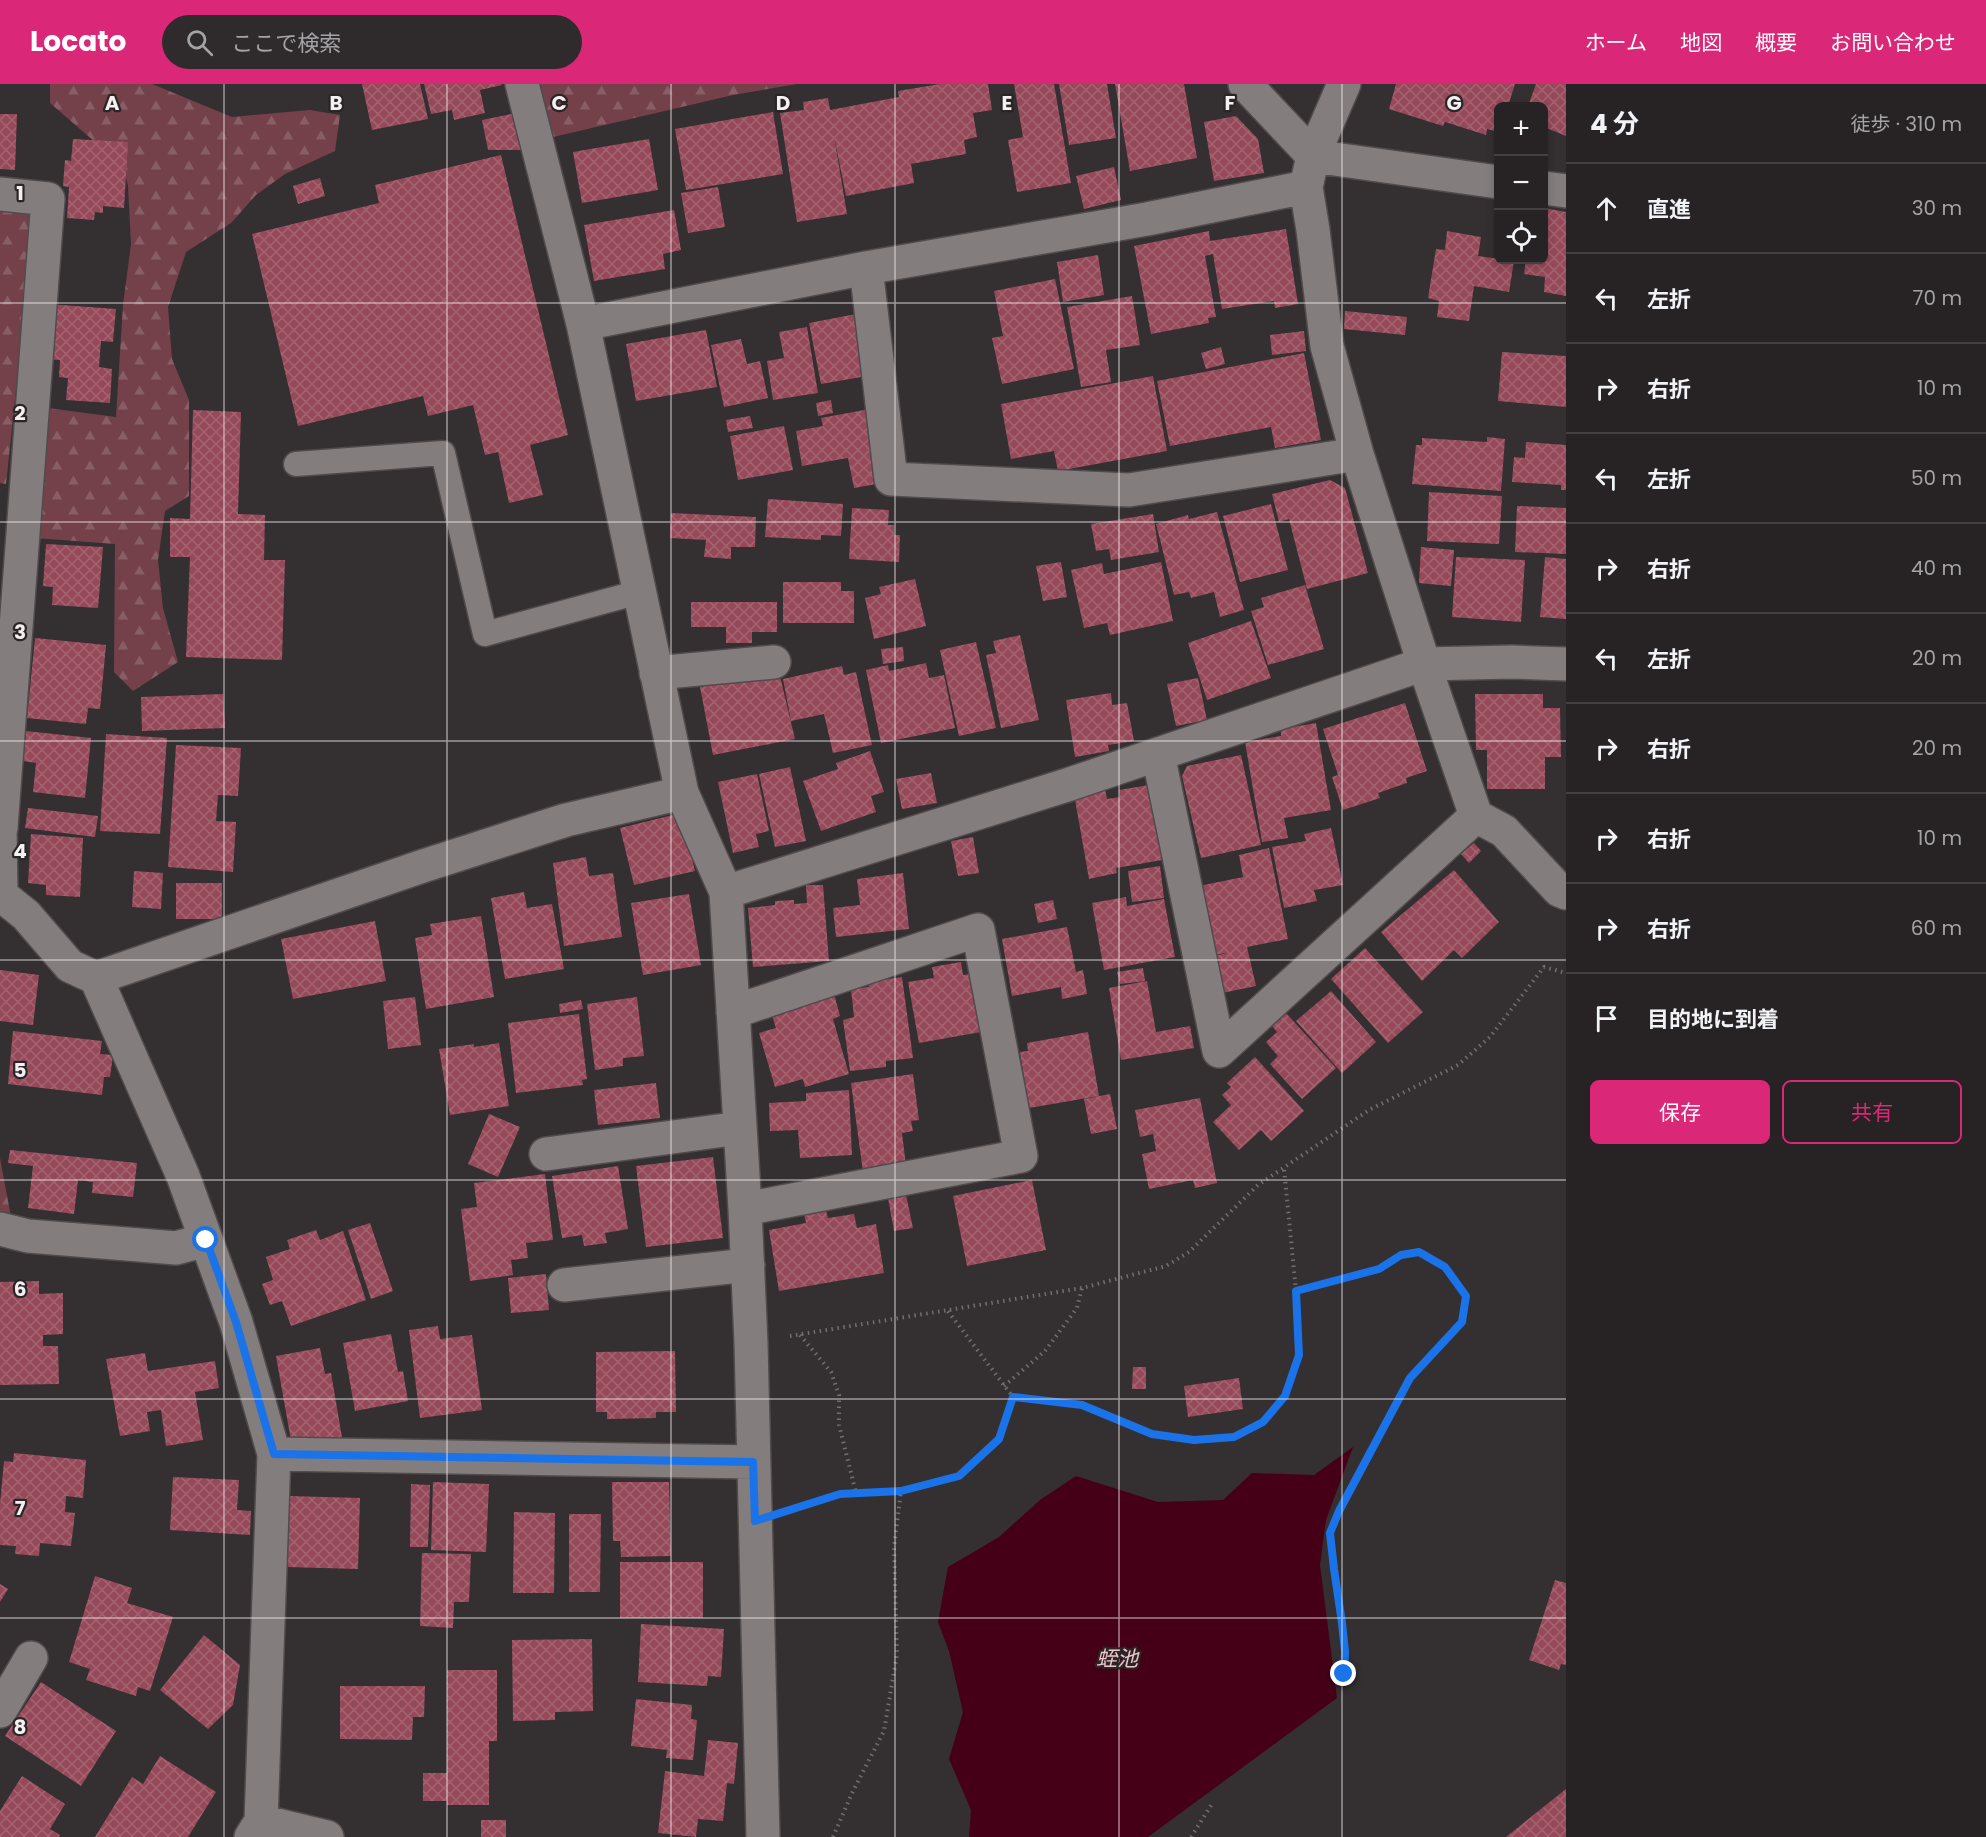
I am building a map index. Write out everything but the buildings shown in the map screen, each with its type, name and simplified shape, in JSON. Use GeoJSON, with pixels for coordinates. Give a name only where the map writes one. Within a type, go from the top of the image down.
{"type":"FeatureCollection","features":[{"type":"Feature","properties":{"kind":"street"},"geometry":{"type":"LineString","coordinates":[[522,84],[583,324],[682,793],[726,892],[748,1265],[763,1837]]}},
{"type":"Feature","properties":{"kind":"street"},"geometry":{"type":"LineString","coordinates":[[1245,84],[1313,156],[1494,181]]}},
{"type":"Feature","properties":{"kind":"street"},"geometry":{"type":"LineString","coordinates":[[1344,84],[1313,156],[1306,187],[1327,346],[1357,454],[1424,664],[1476,816],[1504,831],[1559,890],[1566,893]]}},
{"type":"Feature","properties":{"kind":"street"},"geometry":{"type":"LineString","coordinates":[[583,324],[866,268],[1148,219],[1306,187]]}},
{"type":"Feature","properties":{"kind":"street"},"geometry":{"type":"LineString","coordinates":[[1548,189],[1566,191]]}},
{"type":"Feature","properties":{"kind":"street"},"geometry":{"type":"LineString","coordinates":[[0,194],[48,199],[13,498],[0,828],[1,895],[26,915],[70,966],[96,978],[183,1176],[236,1322],[274,1454],[256,1829],[327,1837]]}},
{"type":"Feature","properties":{"kind":"street"},"geometry":{"type":"LineString","coordinates":[[866,268],[891,479],[1129,490],[1357,454]]}},
{"type":"Feature","properties":{"kind":"street"},"geometry":{"type":"LineString","coordinates":[[656,673],[774,662]]}},
{"type":"Feature","properties":{"kind":"street"},"geometry":{"type":"LineString","coordinates":[[726,892],[1068,785],[1424,664],[1512,662],[1566,664]]}},
{"type":"Feature","properties":{"kind":"street"},"geometry":{"type":"LineString","coordinates":[[1158,754],[1219,1051],[1476,816]]}},
{"type":"Feature","properties":{"kind":"street"},"geometry":{"type":"LineString","coordinates":[[96,978],[423,866],[555,824],[682,793]]}},
{"type":"Feature","properties":{"kind":"street"},"geometry":{"type":"LineString","coordinates":[[733,1012],[978,930],[1021,1156],[745,1209]]}},
{"type":"Feature","properties":{"kind":"street"},"geometry":{"type":"LineString","coordinates":[[546,1154],[740,1128]]}},
{"type":"Feature","properties":{"kind":"street"},"geometry":{"type":"LineString","coordinates":[[0,1229],[28,1236],[176,1248],[206,1240]]}},
{"type":"Feature","properties":{"kind":"street"},"geometry":{"type":"LineString","coordinates":[[564,1285],[748,1265]]}},
{"type":"Feature","properties":{"kind":"street"},"geometry":{"type":"LineString","coordinates":[[274,1454],[753,1462]]}},
{"type":"Feature","properties":{"kind":"street"},"geometry":{"type":"LineString","coordinates":[[0,1710],[31,1658]]}},
{"type":"Feature","properties":{"kind":"lane"},"geometry":{"type":"LineString","coordinates":[[296,464],[443,453],[485,634],[639,592]]}},
{"type":"Feature","properties":{"kind":"path"},"geometry":{"type":"LineString","coordinates":[[751,1343],[1082,1288],[1166,1266],[1189,1252],[1258,1185],[1369,1110],[1458,1065],[1490,1037],[1544,967],[1566,972]]}},
{"type":"Feature","properties":{"kind":"path"},"geometry":{"type":"LineString","coordinates":[[947,1310],[1013,1397],[1082,1405],[1152,1434],[1194,1440],[1234,1437],[1263,1422],[1285,1396],[1299,1355],[1296,1291],[1284,1168]]}},
{"type":"Feature","properties":{"kind":"path"},"geometry":{"type":"LineString","coordinates":[[1296,1291],[1379,1269],[1401,1255],[1419,1252],[1445,1267],[1466,1296],[1462,1322],[1410,1378],[1339,1511],[1330,1533],[1345,1652],[1344,1674]]}},
{"type":"Feature","properties":{"kind":"path"},"geometry":{"type":"LineString","coordinates":[[1004,1386],[1045,1351],[1077,1308],[1082,1288]]}},
{"type":"Feature","properties":{"kind":"path"},"geometry":{"type":"LineString","coordinates":[[800,1335],[831,1372],[839,1395],[839,1425],[856,1493]]}},
{"type":"Feature","properties":{"kind":"path"},"geometry":{"type":"LineString","coordinates":[[755,1521],[840,1494],[901,1491],[959,1476],[999,1439],[1013,1397]]}},
{"type":"Feature","properties":{"kind":"path"},"geometry":{"type":"LineString","coordinates":[[833,1837],[853,1791],[884,1731],[897,1654],[894,1547],[901,1491]]}},
{"type":"Feature","properties":{"kind":"path"},"geometry":{"type":"LineString","coordinates":[[1191,1837],[1212,1804]]}},
{"type":"Feature","properties":{"kind":"green space"},"geometry":{"type":"Polygon","coordinates":[[[50,84],[152,84],[232,117],[310,110],[340,115],[335,151],[285,174],[256,195],[231,223],[186,252],[168,307],[172,359],[189,400],[189,496],[165,511],[158,560],[163,608],[178,662],[133,691],[114,672],[115,544],[35,538],[40,407],[116,417],[123,305],[131,244],[128,186],[123,164],[50,103],[50,84]]]}},
{"type":"Feature","properties":{"kind":"green space"},"geometry":{"type":"Polygon","coordinates":[[[534,84],[797,84],[733,95],[549,138],[534,84]]]}},
{"type":"Feature","properties":{"kind":"green space"},"geometry":{"type":"Polygon","coordinates":[[[0,207],[35,211],[6,484],[0,483],[0,207]]]}},
{"type":"Feature","properties":{"kind":"green space"},"geometry":{"type":"Polygon","coordinates":[[[0,1158],[11,1217],[0,1215],[0,1158]]]}},
{"type":"Feature","properties":{"kind":"water","name":"蛭池"},"geometry":{"type":"Polygon","coordinates":[[[1353,1447],[1326,1520],[1320,1565],[1337,1698],[1148,1837],[969,1837],[971,1810],[949,1759],[963,1712],[949,1651],[938,1622],[948,1567],[999,1537],[1040,1500],[1076,1476],[1158,1502],[1223,1500],[1252,1473],[1314,1475],[1353,1447]]]}},
{"type":"Feature","properties":{"kind":"route"},"geometry":{"type":"LineString","coordinates":[[206,1240],[236,1322],[274,1454],[753,1462],[755,1521],[840,1494],[901,1491],[959,1476],[999,1439],[1013,1397],[1082,1405],[1152,1434],[1194,1440],[1234,1437],[1263,1422],[1285,1396],[1299,1355],[1296,1291],[1379,1269],[1401,1255],[1419,1252],[1445,1267],[1466,1296],[1462,1322],[1410,1378],[1339,1511],[1330,1533],[1345,1652],[1344,1674]]}}]}
